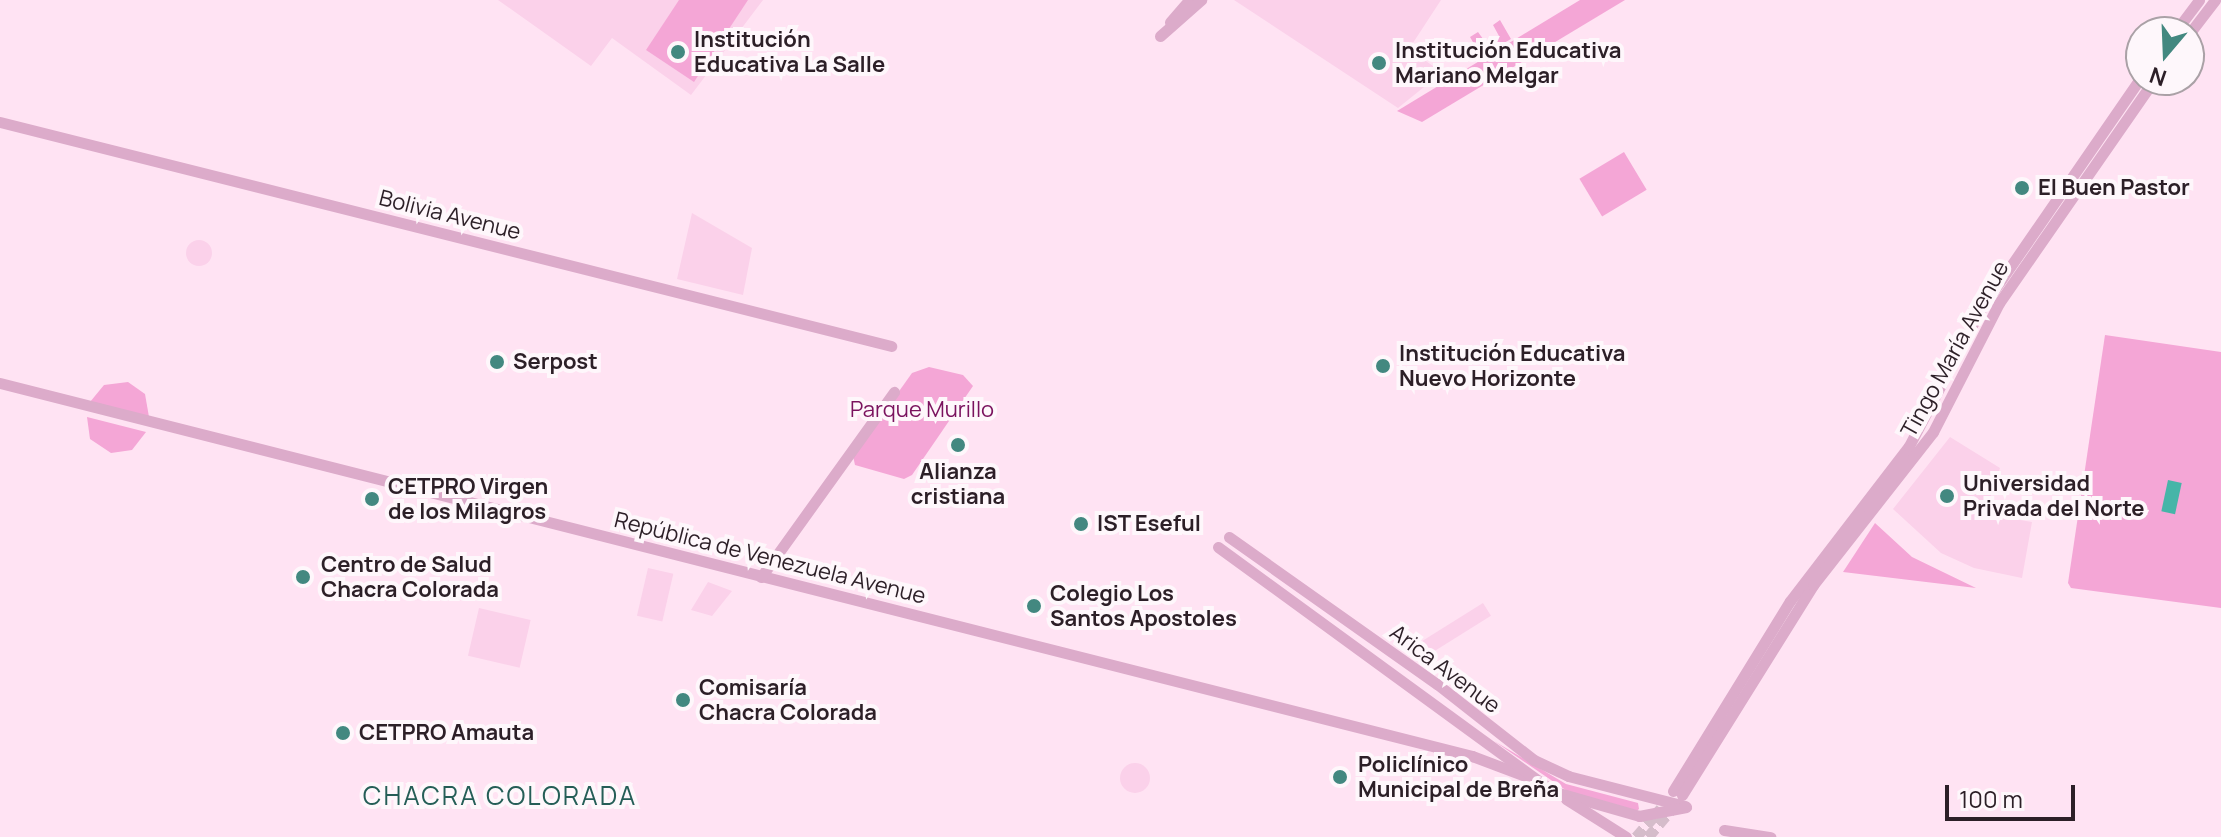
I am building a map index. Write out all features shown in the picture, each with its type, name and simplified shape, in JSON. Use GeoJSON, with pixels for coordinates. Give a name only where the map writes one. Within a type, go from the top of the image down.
{"type":"FeatureCollection","features":[{"type":"Feature","properties":{"kind":"main road"},"geometry":{"type":"LineString","coordinates":[[1189,0],[1160,36],[1201,0]]}},
{"type":"Feature","properties":{"kind":"main road"},"geometry":{"type":"LineString","coordinates":[[2203,16],[2215,0]]}},
{"type":"Feature","properties":{"kind":"main road"},"geometry":{"type":"LineString","coordinates":[[1949,388],[1989,296],[2128,96]]}},
{"type":"Feature","properties":{"kind":"main road","name":"Tingo María Avenue"},"geometry":{"type":"LineString","coordinates":[[1680,797],[1797,608],[1920,451],[1949,388],[1999,303],[2143,96]]}},
{"type":"Feature","properties":{"kind":"main road","name":"Bolivia Avenue"},"geometry":{"type":"LineString","coordinates":[[0,122],[891,346]]}},
{"type":"Feature","properties":{"kind":"main road","name":"República de Venezuela Avenue"},"geometry":{"type":"LineString","coordinates":[[0,383],[1452,751],[1528,777]]}},
{"type":"Feature","properties":{"kind":"main road"},"geometry":{"type":"LineString","coordinates":[[761,577],[894,392]]}},
{"type":"Feature","properties":{"kind":"main road","name":"Arica Avenue"},"geometry":{"type":"LineString","coordinates":[[1229,537],[1437,684],[1482,722],[1557,772],[1652,800],[1680,797]]}},
{"type":"Feature","properties":{"kind":"main road","name":"Arica Avenue"},"geometry":{"type":"LineString","coordinates":[[1218,547],[1436,703],[1528,777],[1626,837]]}},
{"type":"Feature","properties":{"kind":"main road"},"geometry":{"type":"LineString","coordinates":[[1306,592],[1317,619]]}},
{"type":"Feature","properties":{"kind":"main road"},"geometry":{"type":"LineString","coordinates":[[1436,703],[1482,722]]}},
{"type":"Feature","properties":{"kind":"main road"},"geometry":{"type":"LineString","coordinates":[[1452,751],[1464,725]]}},
{"type":"Feature","properties":{"kind":"main road","name":"Arica Avenue"},"geometry":{"type":"LineString","coordinates":[[1552,791],[1639,816],[1680,797]]}},
{"type":"Feature","properties":{"kind":"main road"},"geometry":{"type":"LineString","coordinates":[[1724,830],[1770,837]]}},
{"type":"Feature","properties":{"kind":"shaded area","name":"Institución Educativa La Salle"},"geometry":{"type":"Polygon","coordinates":[[[498,0],[763,0],[691,95],[612,38],[591,66],[498,0]]]}},
{"type":"Feature","properties":{"kind":"shaded area","name":"Institución Educativa Mariano Melgar"},"geometry":{"type":"Polygon","coordinates":[[[1234,0],[1441,0],[1409,49],[1447,76],[1429,83],[1398,108],[1234,0]]]}},
{"type":"Feature","properties":{"kind":"shaded area"},"geometry":{"type":"Polygon","coordinates":[[[692,213],[752,248],[743,295],[677,279],[692,213]]]}},
{"type":"Feature","properties":{"kind":"shaded area"},"geometry":{"type":"Polygon","coordinates":[[[199,240],[209,243],[212,253],[209,263],[199,266],[189,263],[186,253],[189,243],[199,240]]]}},
{"type":"Feature","properties":{"kind":"shaded area","name":"Universidad Privada del Norte"},"geometry":{"type":"Polygon","coordinates":[[[1950,437],[2000,468],[1985,514],[2032,522],[2022,578],[1974,568],[1941,553],[1893,509],[1950,437]]]}},
{"type":"Feature","properties":{"kind":"shaded area"},"geometry":{"type":"Polygon","coordinates":[[[2168,480],[2182,483],[2175,514],[2161,511],[2168,480]]]}},
{"type":"Feature","properties":{"kind":"shaded area"},"geometry":{"type":"Polygon","coordinates":[[[648,568],[673,574],[662,622],[637,616],[648,568]]]}},
{"type":"Feature","properties":{"kind":"shaded area"},"geometry":{"type":"Polygon","coordinates":[[[708,582],[732,591],[712,616],[691,610],[708,582]]]}},
{"type":"Feature","properties":{"kind":"shaded area"},"geometry":{"type":"Polygon","coordinates":[[[1483,603],[1491,616],[1421,659],[1413,646],[1483,603]]]}},
{"type":"Feature","properties":{"kind":"shaded area"},"geometry":{"type":"Polygon","coordinates":[[[479,608],[531,620],[520,668],[468,656],[479,608]]]}},
{"type":"Feature","properties":{"kind":"shaded area"},"geometry":{"type":"Polygon","coordinates":[[[1135,763],[1145,768],[1150,778],[1145,788],[1135,793],[1125,788],[1120,778],[1125,768],[1135,763]]]}},
{"type":"Feature","properties":{"kind":"green space"},"geometry":{"type":"Polygon","coordinates":[[[679,0],[748,0],[694,82],[646,50],[679,0]]]}},
{"type":"Feature","properties":{"kind":"green space"},"geometry":{"type":"Polygon","coordinates":[[[1580,0],[1625,0],[1422,122],[1397,111],[1580,0]]]}},
{"type":"Feature","properties":{"kind":"green space"},"geometry":{"type":"Polygon","coordinates":[[[1500,20],[1511,39],[1481,56],[1470,37],[1478,32],[1486,43],[1499,36],[1493,25],[1500,20]]]}},
{"type":"Feature","properties":{"kind":"green space"},"geometry":{"type":"Polygon","coordinates":[[[1624,152],[1647,190],[1602,216],[1579,179],[1624,152]]]}},
{"type":"Feature","properties":{"kind":"green space"},"geometry":{"type":"Polygon","coordinates":[[[2105,335],[2221,352],[2221,608],[2071,588],[2068,583],[2105,335]]]}},
{"type":"Feature","properties":{"kind":"green space","name":"Parque Murillo"},"geometry":{"type":"Polygon","coordinates":[[[929,367],[963,375],[973,386],[912,475],[904,479],[855,465],[853,456],[912,373],[929,367]]]}},
{"type":"Feature","properties":{"kind":"green space"},"geometry":{"type":"Polygon","coordinates":[[[128,382],[145,394],[149,417],[90,402],[104,385],[128,382]]]}},
{"type":"Feature","properties":{"kind":"green space"},"geometry":{"type":"Polygon","coordinates":[[[87,417],[146,432],[132,450],[111,453],[90,439],[87,417]]]}},
{"type":"Feature","properties":{"kind":"green space"},"geometry":{"type":"Polygon","coordinates":[[[1875,523],[1912,557],[1976,588],[1843,572],[1875,523]]]}},
{"type":"Feature","properties":{"kind":"green space"},"geometry":{"type":"Polygon","coordinates":[[[1494,741],[1566,784],[1638,803],[1639,809],[1633,814],[1567,791],[1494,741]]]}},
{"type":"Feature","properties":{"kind":"tunnel"},"geometry":{"type":"LineString","coordinates":[[1648,837],[1673,807]]}},
{"type":"Feature","properties":{"kind":"tunnel"},"geometry":{"type":"LineString","coordinates":[[1636,837],[1661,808]]}},
{"type":"Feature","properties":{"kind":"place","name":"Institución Educativa La Salle"},"geometry":{"type":"Point","coordinates":[678,52]}},
{"type":"Feature","properties":{"kind":"place","name":"Institución Educativa Mariano Melgar"},"geometry":{"type":"Point","coordinates":[1379,63]}},
{"type":"Feature","properties":{"kind":"place","name":"El Buen Pastor"},"geometry":{"type":"Point","coordinates":[2022,188]}},
{"type":"Feature","properties":{"kind":"place","name":"Serpost"},"geometry":{"type":"Point","coordinates":[497,362]}},
{"type":"Feature","properties":{"kind":"place","name":"Institución Educativa Nuevo Horizonte"},"geometry":{"type":"Point","coordinates":[1383,366]}},
{"type":"Feature","properties":{"kind":"place","name":"Alianza cristiana"},"geometry":{"type":"Point","coordinates":[958,445]}},
{"type":"Feature","properties":{"kind":"place","name":"Universidad Privada del Norte"},"geometry":{"type":"Point","coordinates":[1947,496]}},
{"type":"Feature","properties":{"kind":"place","name":"CETPRO Virgen de los Milagros"},"geometry":{"type":"Point","coordinates":[372,499]}},
{"type":"Feature","properties":{"kind":"place","name":"IST Eseful"},"geometry":{"type":"Point","coordinates":[1081,524]}},
{"type":"Feature","properties":{"kind":"place","name":"Centro de Salud Chacra Colorada"},"geometry":{"type":"Point","coordinates":[303,577]}},
{"type":"Feature","properties":{"kind":"place","name":"Colegio Los Santos Apostoles"},"geometry":{"type":"Point","coordinates":[1034,606]}},
{"type":"Feature","properties":{"kind":"place","name":"Comisaría Chacra Colorada"},"geometry":{"type":"Point","coordinates":[683,700]}},
{"type":"Feature","properties":{"kind":"place","name":"CETPRO Amauta"},"geometry":{"type":"Point","coordinates":[343,733]}},
{"type":"Feature","properties":{"kind":"place","name":"Policlínico Municipal de Breña"},"geometry":{"type":"Point","coordinates":[1340,777]}},
{"type":"Feature","properties":{"kind":"district","name":"CHACRA COLORADA"},"geometry":{"type":"Point","coordinates":[500,796]}}]}
